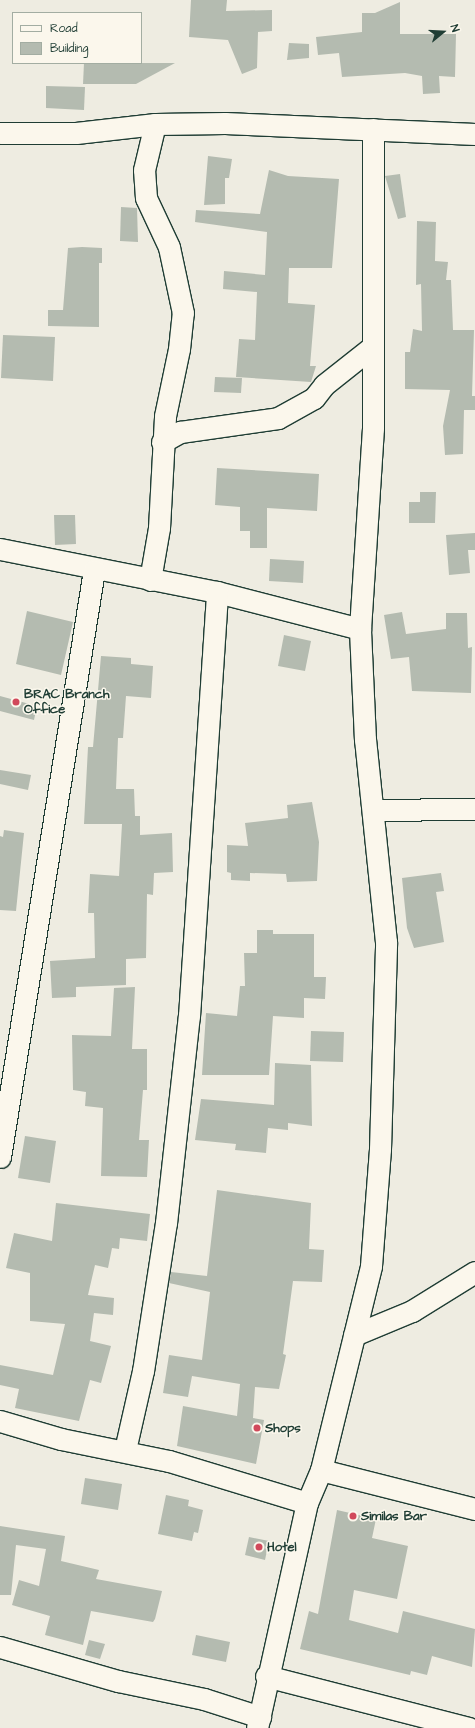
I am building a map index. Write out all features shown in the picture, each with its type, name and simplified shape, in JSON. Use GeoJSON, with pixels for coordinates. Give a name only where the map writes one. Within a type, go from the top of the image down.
{"type":"FeatureCollection","features":[{"type":"Feature","properties":{"kind":"street"},"geometry":{"type":"LineString","coordinates":[[150,580],[160,528],[162,442],[183,312],[169,247],[146,198],[144,170],[155,124]]}},
{"type":"Feature","properties":{"kind":"street"},"geometry":{"type":"LineString","coordinates":[[0,132],[76,133],[155,124],[374,129],[475,134]]}},
{"type":"Feature","properties":{"kind":"street"},"geometry":{"type":"LineString","coordinates":[[0,1647],[118,1681],[204,1699],[259,1722],[266,1676],[307,1503],[321,1470],[371,1266],[380,1149],[386,942],[365,740],[360,629],[370,503],[374,129]]}},
{"type":"Feature","properties":{"kind":"street"},"geometry":{"type":"LineString","coordinates":[[162,442],[180,432],[278,418],[314,398],[324,385],[372,347]]}},
{"type":"Feature","properties":{"kind":"street"},"geometry":{"type":"LineString","coordinates":[[0,550],[37,554],[94,570],[217,592],[360,629]]}},
{"type":"Feature","properties":{"kind":"street"},"geometry":{"type":"LineString","coordinates":[[0,1157],[94,570]]}},
{"type":"Feature","properties":{"kind":"street"},"geometry":{"type":"LineString","coordinates":[[125,1450],[143,1371],[166,1223],[188,1023],[217,592]]}},
{"type":"Feature","properties":{"kind":"street"},"geometry":{"type":"LineString","coordinates":[[373,810],[475,809]]}},
{"type":"Feature","properties":{"kind":"street"},"geometry":{"type":"LineString","coordinates":[[354,1335],[412,1311],[475,1272]]}},
{"type":"Feature","properties":{"kind":"street"},"geometry":{"type":"LineString","coordinates":[[0,1421],[61,1439],[125,1450],[307,1503]]}},
{"type":"Feature","properties":{"kind":"street"},"geometry":{"type":"LineString","coordinates":[[321,1470],[475,1509]]}},
{"type":"Feature","properties":{"kind":"street"},"geometry":{"type":"LineString","coordinates":[[266,1676],[469,1728]]}},
{"type":"Feature","properties":{"kind":"building"},"geometry":{"type":"Polygon","coordinates":[[[191,0],[227,0],[226,11],[272,10],[272,31],[258,32],[257,68],[242,74],[228,40],[189,37],[191,0]]]}},
{"type":"Feature","properties":{"kind":"building"},"geometry":{"type":"Polygon","coordinates":[[[400,2],[400,34],[456,34],[455,77],[439,76],[440,93],[423,94],[422,76],[405,73],[342,77],[339,53],[318,55],[316,37],[362,32],[362,13],[375,13],[400,2]]]}},
{"type":"Feature","properties":{"kind":"building"},"geometry":{"type":"Polygon","coordinates":[[[289,43],[309,44],[309,58],[287,60],[289,43]]]}},
{"type":"Feature","properties":{"kind":"building"},"geometry":{"type":"Polygon","coordinates":[[[175,63],[136,84],[83,84],[84,64],[175,63]]]}},
{"type":"Feature","properties":{"kind":"building"},"geometry":{"type":"Polygon","coordinates":[[[46,86],[85,87],[84,110],[46,108],[46,86]]]}},
{"type":"Feature","properties":{"kind":"building"},"geometry":{"type":"Polygon","coordinates":[[[208,156],[232,159],[229,178],[225,178],[225,204],[204,205],[208,156]]]}},
{"type":"Feature","properties":{"kind":"building"},"geometry":{"type":"Polygon","coordinates":[[[269,170],[288,176],[339,179],[332,268],[289,268],[288,303],[315,305],[310,366],[316,366],[311,382],[236,377],[239,339],[255,340],[257,292],[223,289],[224,271],[265,275],[267,232],[195,222],[196,210],[260,214],[269,170]]]}},
{"type":"Feature","properties":{"kind":"building"},"geometry":{"type":"Polygon","coordinates":[[[400,174],[406,217],[398,219],[385,176],[400,174]]]}},
{"type":"Feature","properties":{"kind":"building"},"geometry":{"type":"Polygon","coordinates":[[[121,207],[137,208],[138,242],[120,241],[121,207]]]}},
{"type":"Feature","properties":{"kind":"building"},"geometry":{"type":"Polygon","coordinates":[[[417,221],[436,222],[435,261],[448,262],[446,280],[451,280],[453,330],[474,330],[472,396],[475,396],[475,410],[464,410],[463,454],[445,455],[443,426],[450,390],[405,389],[405,352],[410,352],[413,329],[422,331],[421,284],[416,285],[417,221]]]}},
{"type":"Feature","properties":{"kind":"building"},"geometry":{"type":"Polygon","coordinates":[[[68,248],[102,248],[102,263],[99,263],[99,327],[48,326],[48,310],[63,310],[68,248]]]}},
{"type":"Feature","properties":{"kind":"building"},"geometry":{"type":"Polygon","coordinates":[[[3,335],[55,337],[53,381],[1,378],[3,335]]]}},
{"type":"Feature","properties":{"kind":"building"},"geometry":{"type":"Polygon","coordinates":[[[215,377],[242,378],[241,393],[214,392],[215,377]]]}},
{"type":"Feature","properties":{"kind":"building"},"geometry":{"type":"Polygon","coordinates":[[[217,468],[319,474],[317,511],[267,508],[267,548],[250,548],[250,531],[240,531],[240,507],[215,505],[217,468]]]}},
{"type":"Feature","properties":{"kind":"building"},"geometry":{"type":"Polygon","coordinates":[[[420,492],[436,492],[435,523],[409,523],[409,502],[420,502],[420,492]]]}},
{"type":"Feature","properties":{"kind":"building"},"geometry":{"type":"Polygon","coordinates":[[[54,515],[75,515],[76,544],[55,545],[54,515]]]}},
{"type":"Feature","properties":{"kind":"building"},"geometry":{"type":"Polygon","coordinates":[[[475,533],[475,550],[468,550],[470,573],[449,575],[446,535],[475,533]]]}},
{"type":"Feature","properties":{"kind":"building"},"geometry":{"type":"Polygon","coordinates":[[[270,559],[304,561],[303,583],[269,581],[270,559]]]}},
{"type":"Feature","properties":{"kind":"building"},"geometry":{"type":"Polygon","coordinates":[[[27,611],[73,622],[61,675],[16,664],[27,611]]]}},
{"type":"Feature","properties":{"kind":"building"},"geometry":{"type":"Polygon","coordinates":[[[402,612],[406,634],[446,629],[446,613],[467,613],[468,648],[472,647],[471,693],[412,691],[409,657],[391,659],[384,615],[402,612]]]}},
{"type":"Feature","properties":{"kind":"building"},"geometry":{"type":"Polygon","coordinates":[[[284,635],[311,641],[305,671],[278,666],[284,635]]]}},
{"type":"Feature","properties":{"kind":"building"},"geometry":{"type":"Polygon","coordinates":[[[101,656],[131,658],[131,664],[153,666],[151,698],[126,696],[123,738],[118,738],[116,789],[134,789],[135,816],[140,816],[140,835],[172,833],[173,872],[154,873],[153,895],[147,894],[146,958],[126,959],[126,985],[76,987],[76,997],[52,998],[50,961],[95,958],[94,913],[88,913],[90,874],[119,876],[122,824],[84,824],[88,747],[93,747],[101,656]]]}},
{"type":"Feature","properties":{"kind":"building"},"geometry":{"type":"Polygon","coordinates":[[[0,696],[37,706],[34,720],[0,711],[0,696]]]}},
{"type":"Feature","properties":{"kind":"building"},"geometry":{"type":"Polygon","coordinates":[[[0,770],[31,775],[28,790],[0,784],[0,770]]]}},
{"type":"Feature","properties":{"kind":"building"},"geometry":{"type":"Polygon","coordinates":[[[312,802],[319,842],[317,881],[287,882],[286,874],[250,873],[250,881],[231,880],[231,873],[227,872],[227,845],[248,846],[245,823],[288,818],[287,805],[312,802]]]}},
{"type":"Feature","properties":{"kind":"building"},"geometry":{"type":"Polygon","coordinates":[[[4,830],[24,833],[16,911],[0,910],[0,836],[3,837],[4,830]]]}},
{"type":"Feature","properties":{"kind":"building"},"geometry":{"type":"Polygon","coordinates":[[[441,873],[444,891],[436,892],[444,942],[414,948],[407,928],[402,878],[441,873]]]}},
{"type":"Feature","properties":{"kind":"building"},"geometry":{"type":"Polygon","coordinates":[[[257,930],[273,930],[273,934],[314,934],[314,977],[326,977],[325,999],[304,998],[304,1018],[273,1016],[269,1075],[202,1075],[206,1013],[237,1016],[240,986],[245,986],[244,953],[257,953],[257,930]]]}},
{"type":"Feature","properties":{"kind":"building"},"geometry":{"type":"Polygon","coordinates":[[[135,987],[132,1049],[147,1049],[147,1090],[143,1090],[139,1140],[149,1140],[147,1177],[101,1176],[103,1108],[85,1106],[86,1092],[73,1090],[72,1035],[111,1036],[114,988],[135,987]]]}},
{"type":"Feature","properties":{"kind":"building"},"geometry":{"type":"Polygon","coordinates":[[[311,1031],[344,1032],[343,1062],[310,1061],[311,1031]]]}},
{"type":"Feature","properties":{"kind":"building"},"geometry":{"type":"Polygon","coordinates":[[[275,1063],[311,1065],[312,1126],[288,1123],[288,1130],[268,1128],[266,1153],[235,1150],[236,1144],[195,1140],[201,1099],[274,1105],[275,1063]]]}},
{"type":"Feature","properties":{"kind":"building"},"geometry":{"type":"Polygon","coordinates":[[[25,1136],[56,1141],[50,1183],[18,1178],[25,1136]]]}},
{"type":"Feature","properties":{"kind":"building"},"geometry":{"type":"Polygon","coordinates":[[[217,1190],[311,1203],[309,1249],[324,1250],[322,1282],[293,1281],[283,1354],[286,1355],[279,1389],[255,1387],[253,1418],[264,1420],[256,1464],[177,1446],[183,1406],[237,1416],[240,1384],[192,1376],[188,1397],[163,1393],[169,1355],[202,1360],[210,1292],[169,1283],[171,1272],[207,1276],[217,1190]]]}},
{"type":"Feature","properties":{"kind":"building"},"geometry":{"type":"Polygon","coordinates":[[[56,1203],[150,1214],[147,1241],[120,1238],[119,1249],[112,1248],[108,1268],[95,1265],[88,1295],[114,1298],[113,1315],[94,1313],[90,1341],[111,1346],[101,1383],[90,1380],[79,1421],[15,1408],[19,1389],[0,1385],[0,1365],[53,1375],[65,1324],[30,1321],[30,1273],[6,1268],[14,1233],[52,1241],[56,1203]]]}},
{"type":"Feature","properties":{"kind":"building"},"geometry":{"type":"Polygon","coordinates":[[[85,1478],[122,1484],[118,1510],[81,1504],[85,1478]]]}},
{"type":"Feature","properties":{"kind":"building"},"geometry":{"type":"Polygon","coordinates":[[[166,1495],[189,1500],[188,1506],[203,1510],[198,1533],[194,1532],[192,1541],[158,1534],[166,1495]]]}},
{"type":"Feature","properties":{"kind":"building"},"geometry":{"type":"Polygon","coordinates":[[[337,1510],[376,1519],[372,1538],[408,1546],[397,1599],[354,1590],[349,1620],[398,1633],[403,1611],[475,1629],[472,1667],[432,1656],[427,1675],[411,1671],[410,1675],[300,1649],[309,1611],[318,1614],[337,1510]]]}},
{"type":"Feature","properties":{"kind":"building"},"geometry":{"type":"Polygon","coordinates":[[[0,1526],[65,1536],[61,1561],[99,1570],[96,1579],[162,1591],[155,1619],[153,1622],[91,1611],[83,1645],[45,1635],[50,1616],[12,1605],[19,1580],[39,1586],[46,1549],[16,1545],[11,1595],[0,1595],[0,1526]]]}},
{"type":"Feature","properties":{"kind":"building"},"geometry":{"type":"Polygon","coordinates":[[[249,1537],[269,1541],[265,1560],[245,1555],[249,1537]]]}},
{"type":"Feature","properties":{"kind":"building"},"geometry":{"type":"Polygon","coordinates":[[[196,1635],[230,1642],[226,1662],[192,1655],[196,1635]]]}},
{"type":"Feature","properties":{"kind":"building"},"geometry":{"type":"Polygon","coordinates":[[[89,1640],[105,1644],[100,1659],[85,1655],[89,1640]]]}},
{"type":"Feature","properties":{"kind":"place","name":"BRAC Branch Office"},"geometry":{"type":"Point","coordinates":[16,702]}},
{"type":"Feature","properties":{"kind":"place","name":"Shops"},"geometry":{"type":"Point","coordinates":[257,1428]}},
{"type":"Feature","properties":{"kind":"place","name":"Similas Bar"},"geometry":{"type":"Point","coordinates":[353,1516]}},
{"type":"Feature","properties":{"kind":"place","name":"Hotel"},"geometry":{"type":"Point","coordinates":[259,1547]}}]}
